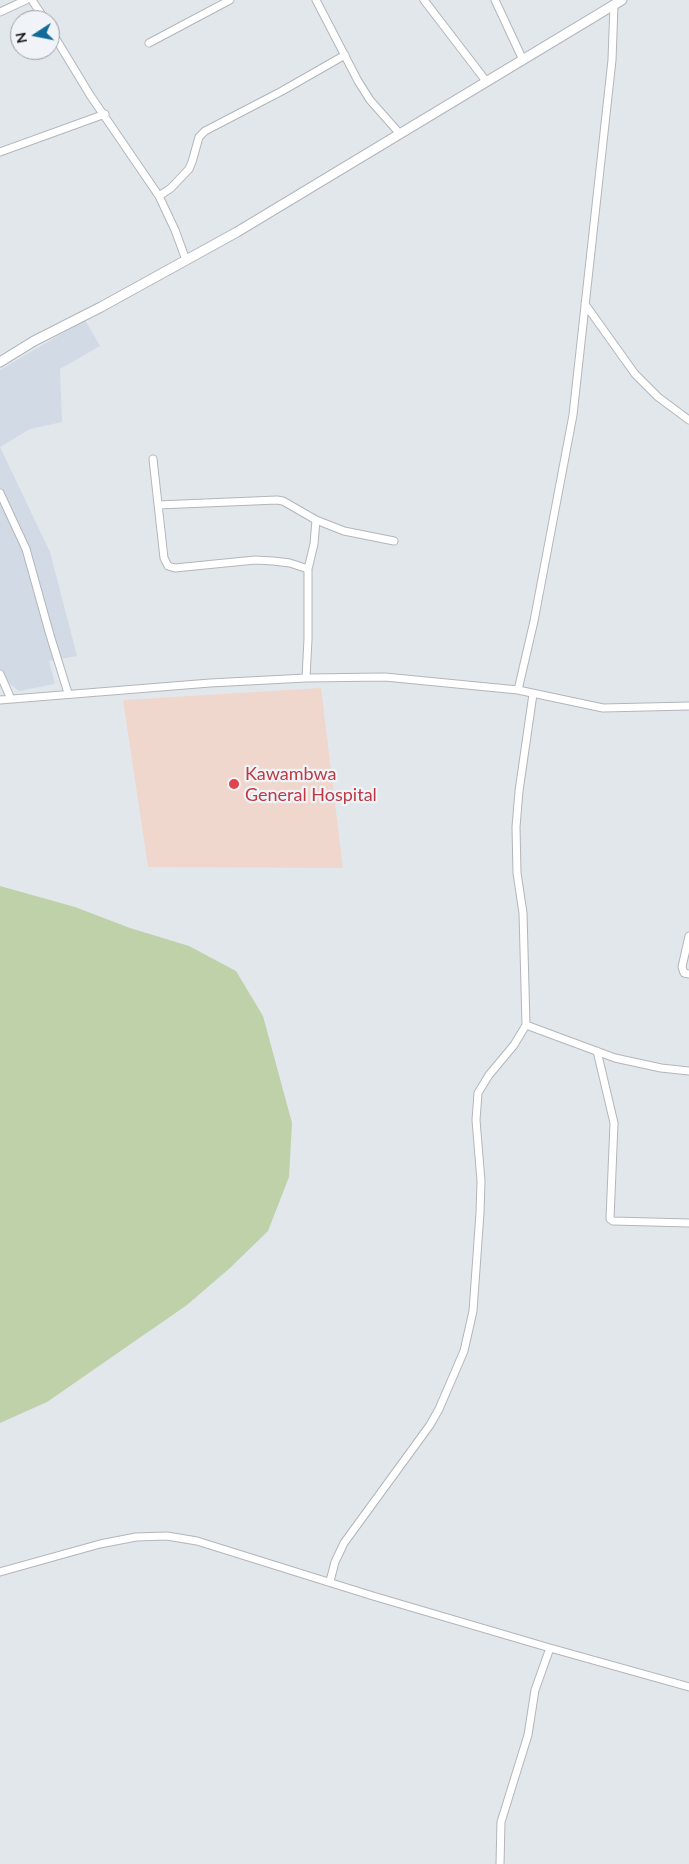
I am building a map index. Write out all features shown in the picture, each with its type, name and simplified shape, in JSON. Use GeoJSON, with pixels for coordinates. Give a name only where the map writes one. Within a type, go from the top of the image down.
{"type":"FeatureCollection","features":[{"type":"Feature","properties":{"kind":"main road"},"geometry":{"type":"LineString","coordinates":[[0,362],[34,341],[246,226],[618,2]]}},
{"type":"Feature","properties":{"kind":"street"},"geometry":{"type":"LineString","coordinates":[[0,12],[26,0]]}},
{"type":"Feature","properties":{"kind":"street"},"geometry":{"type":"LineString","coordinates":[[149,43],[230,0]]}},
{"type":"Feature","properties":{"kind":"street"},"geometry":{"type":"LineString","coordinates":[[316,0],[358,81],[370,100],[400,134]]}},
{"type":"Feature","properties":{"kind":"street"},"geometry":{"type":"LineString","coordinates":[[424,0],[486,81]]}},
{"type":"Feature","properties":{"kind":"street"},"geometry":{"type":"LineString","coordinates":[[495,0],[523,60]]}},
{"type":"Feature","properties":{"kind":"street"},"geometry":{"type":"LineString","coordinates":[[518,690],[534,621],[563,471],[580,355],[618,2]]}},
{"type":"Feature","properties":{"kind":"street"},"geometry":{"type":"LineString","coordinates":[[60,46],[90,95],[105,114],[159,196],[175,230],[186,260]]}},
{"type":"Feature","properties":{"kind":"street"},"geometry":{"type":"LineString","coordinates":[[159,196],[171,188],[189,169],[199,137],[205,131],[282,91],[345,55]]}},
{"type":"Feature","properties":{"kind":"street"},"geometry":{"type":"LineString","coordinates":[[0,152],[105,114]]}},
{"type":"Feature","properties":{"kind":"street"},"geometry":{"type":"LineString","coordinates":[[585,304],[635,374],[658,398],[689,420]]}},
{"type":"Feature","properties":{"kind":"street"},"geometry":{"type":"LineString","coordinates":[[153,459],[164,558],[168,566],[175,568],[273,560],[290,563],[308,570]]}},
{"type":"Feature","properties":{"kind":"street"},"geometry":{"type":"LineString","coordinates":[[0,493],[26,549],[68,693]]}},
{"type":"Feature","properties":{"kind":"street"},"geometry":{"type":"LineString","coordinates":[[158,505],[277,500],[283,501],[316,520],[344,531],[394,542]]}},
{"type":"Feature","properties":{"kind":"street"},"geometry":{"type":"LineString","coordinates":[[306,678],[308,570],[314,544],[316,520]]}},
{"type":"Feature","properties":{"kind":"street"},"geometry":{"type":"LineString","coordinates":[[0,674],[11,699]]}},
{"type":"Feature","properties":{"kind":"street"},"geometry":{"type":"LineString","coordinates":[[0,700],[68,693],[306,678],[385,677],[518,690],[603,708],[689,706]]}},
{"type":"Feature","properties":{"kind":"street"},"geometry":{"type":"LineString","coordinates":[[330,1581],[335,1562],[344,1543],[430,1425],[464,1351],[473,1311],[480,1213],[481,1181],[476,1120],[478,1093],[489,1075],[514,1045],[526,1025],[523,913],[517,873],[516,827],[519,791],[533,694]]}},
{"type":"Feature","properties":{"kind":"street"},"geometry":{"type":"LineString","coordinates":[[689,936],[682,967],[684,973],[689,974]]}},
{"type":"Feature","properties":{"kind":"street"},"geometry":{"type":"LineString","coordinates":[[526,1025],[597,1052],[636,1064],[689,1071]]}},
{"type":"Feature","properties":{"kind":"street"},"geometry":{"type":"LineString","coordinates":[[597,1052],[614,1123],[610,1219],[613,1221],[689,1223]]}},
{"type":"Feature","properties":{"kind":"street"},"geometry":{"type":"LineString","coordinates":[[0,1572],[100,1544],[136,1537],[167,1536],[197,1541],[550,1648],[689,1686]]}},
{"type":"Feature","properties":{"kind":"street"},"geometry":{"type":"LineString","coordinates":[[500,1864],[501,1822],[528,1735],[535,1690],[550,1648]]}},
{"type":"Feature","properties":{"kind":"shaded area"},"geometry":{"type":"Polygon","coordinates":[[[85,320],[100,346],[60,369],[62,422],[30,429],[0,447],[0,370],[85,320]]]}},
{"type":"Feature","properties":{"kind":"shaded area"},"geometry":{"type":"Polygon","coordinates":[[[0,447],[50,552],[77,656],[49,661],[55,684],[19,691],[6,681],[0,668],[0,447]]]}},
{"type":"Feature","properties":{"kind":"shaded area","name":"Kawambwa General Hospital"},"geometry":{"type":"Polygon","coordinates":[[[321,688],[343,868],[148,867],[123,700],[321,688]]]}},
{"type":"Feature","properties":{"kind":"green space"},"geometry":{"type":"Polygon","coordinates":[[[0,886],[75,907],[130,928],[189,946],[236,971],[263,1016],[292,1123],[289,1177],[268,1231],[230,1268],[187,1305],[47,1402],[0,1423],[0,886]]]}},
{"type":"Feature","properties":{"kind":"place","name":"Kawambwa General Hospital"},"geometry":{"type":"Point","coordinates":[234,784]}}]}
